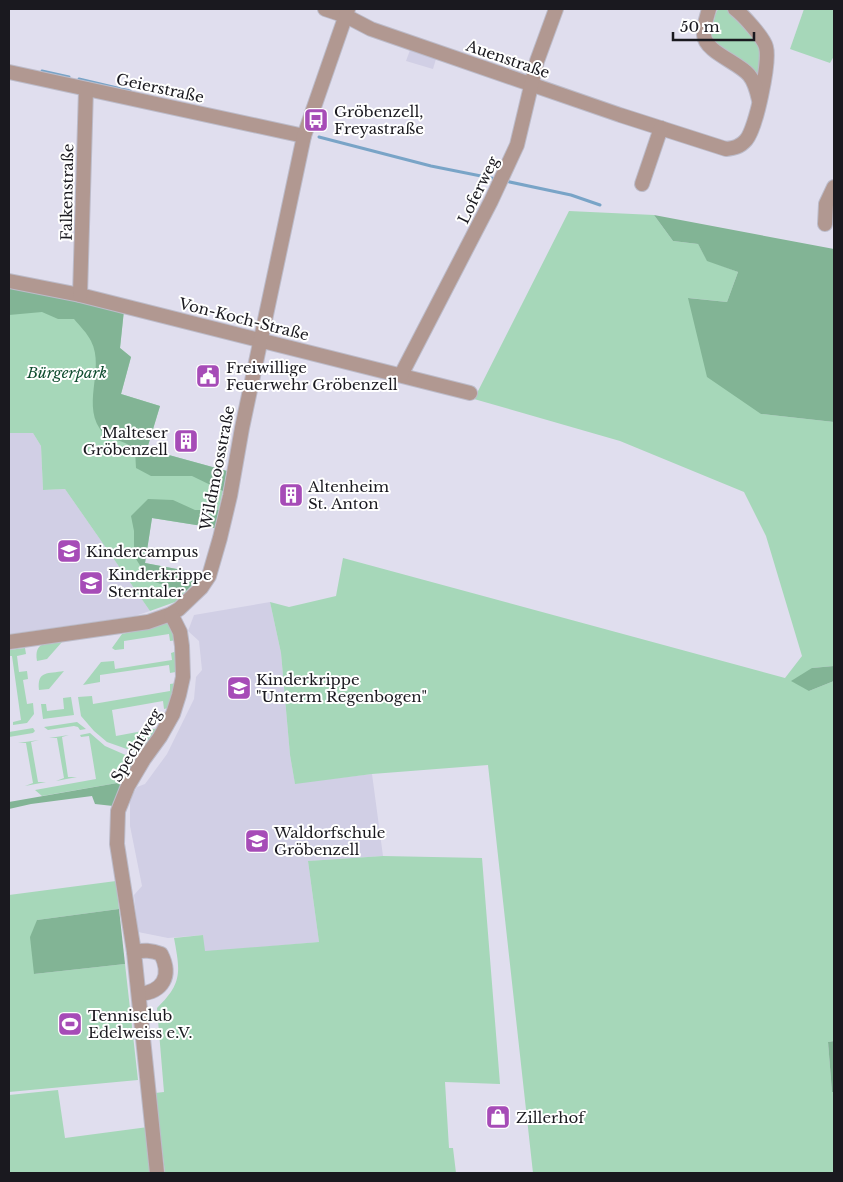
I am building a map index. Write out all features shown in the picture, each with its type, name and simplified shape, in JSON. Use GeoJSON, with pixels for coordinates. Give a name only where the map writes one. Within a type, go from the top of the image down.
{"type":"FeatureCollection","features":[{"type":"Feature","properties":{"kind":"street","name":"Auenstraße"},"geometry":{"type":"LineString","coordinates":[[325,9],[347,12],[366,27],[726,149],[738,147],[747,139],[760,104],[766,70],[766,47],[754,28],[735,9]]}},
{"type":"Feature","properties":{"kind":"street","name":"Loferweg"},"geometry":{"type":"LineString","coordinates":[[401,375],[491,202],[517,145],[537,61],[556,9]]}},
{"type":"Feature","properties":{"kind":"street"},"geometry":{"type":"LineString","coordinates":[[709,9],[704,36],[709,48],[741,67],[750,76],[757,88],[760,104]]}},
{"type":"Feature","properties":{"kind":"street","name":"Wildmoosstraße"},"geometry":{"type":"LineString","coordinates":[[9,642],[148,622],[171,614],[201,588],[209,576],[230,496],[242,428],[304,136],[347,12]]}},
{"type":"Feature","properties":{"kind":"street","name":"Geierstraße"},"geometry":{"type":"LineString","coordinates":[[9,72],[304,136]]}},
{"type":"Feature","properties":{"kind":"street","name":"Falkenstraße"},"geometry":{"type":"LineString","coordinates":[[80,295],[86,89]]}},
{"type":"Feature","properties":{"kind":"street"},"geometry":{"type":"LineString","coordinates":[[642,184],[661,128]]}},
{"type":"Feature","properties":{"kind":"street"},"geometry":{"type":"LineString","coordinates":[[825,224],[826,204],[834,187]]}},
{"type":"Feature","properties":{"kind":"street","name":"Von-Koch-Straße"},"geometry":{"type":"LineString","coordinates":[[9,281],[80,295],[470,393]]}},
{"type":"Feature","properties":{"kind":"street","name":"Spechtweg"},"geometry":{"type":"LineString","coordinates":[[157,1173],[134,952],[116,844],[118,811],[128,786],[173,714],[179,695],[183,676],[182,646],[180,632],[171,614]]}},
{"type":"Feature","properties":{"kind":"street"},"geometry":{"type":"LineString","coordinates":[[134,952],[153,951],[161,954],[166,965],[165,977],[160,985],[149,993],[139,994]]}},
{"type":"Feature","properties":{"kind":"shaded area"},"geometry":{"type":"Polygon","coordinates":[[[410,50],[436,59],[433,69],[406,61],[410,50]]]}},
{"type":"Feature","properties":{"kind":"shaded area","name":"Kindercampus"},"geometry":{"type":"Polygon","coordinates":[[[9,433],[33,433],[41,446],[43,490],[65,489],[150,611],[135,616],[9,634],[9,433]]]}},
{"type":"Feature","properties":{"kind":"shaded area","name":"Waldorfschule Gröbenzell"},"geometry":{"type":"Polygon","coordinates":[[[270,602],[281,653],[290,755],[295,783],[372,774],[383,856],[308,861],[319,942],[204,952],[203,935],[168,938],[138,932],[134,895],[142,886],[130,826],[130,799],[137,787],[145,784],[167,754],[194,699],[196,677],[202,670],[199,641],[188,631],[194,615],[270,602]]]}},
{"type":"Feature","properties":{"kind":"green space"},"geometry":{"type":"Polygon","coordinates":[[[718,9],[732,9],[746,21],[760,48],[762,61],[758,77],[715,43],[711,36],[718,9]]]}},
{"type":"Feature","properties":{"kind":"green space"},"geometry":{"type":"Polygon","coordinates":[[[804,9],[834,9],[834,56],[830,63],[790,49],[804,9]]]}},
{"type":"Feature","properties":{"kind":"green space"},"geometry":{"type":"Polygon","coordinates":[[[569,211],[654,215],[673,241],[698,244],[707,260],[738,272],[727,302],[689,298],[761,414],[834,422],[834,666],[812,668],[809,691],[834,681],[834,1041],[828,1042],[832,1092],[834,1092],[834,1173],[533,1173],[488,765],[372,774],[295,784],[290,755],[281,653],[270,602],[289,607],[336,596],[343,558],[785,678],[802,656],[766,536],[744,492],[620,441],[474,399],[569,211]]]}},
{"type":"Feature","properties":{"kind":"green space"},"geometry":{"type":"Polygon","coordinates":[[[654,215],[834,249],[834,422],[761,414],[707,377],[688,298],[727,302],[738,272],[707,261],[698,244],[673,241],[654,215]]]}},
{"type":"Feature","properties":{"kind":"green space","name":"Bürgerpark"},"geometry":{"type":"Polygon","coordinates":[[[9,284],[124,310],[120,348],[131,357],[121,394],[160,406],[147,449],[227,471],[215,528],[152,518],[145,563],[203,574],[175,602],[150,611],[65,489],[43,490],[41,446],[33,433],[9,433],[9,284]]]}},
{"type":"Feature","properties":{"kind":"green space"},"geometry":{"type":"Polygon","coordinates":[[[9,284],[124,310],[120,348],[131,357],[121,394],[160,406],[147,449],[227,471],[223,491],[192,476],[151,476],[136,468],[135,450],[125,443],[106,436],[97,423],[93,400],[95,352],[87,335],[74,319],[58,319],[42,312],[9,315],[9,284]]]}},
{"type":"Feature","properties":{"kind":"green space"},"geometry":{"type":"Polygon","coordinates":[[[148,499],[173,500],[195,510],[219,510],[215,528],[152,518],[145,563],[203,574],[185,592],[149,580],[136,559],[131,516],[148,499]]]}},
{"type":"Feature","properties":{"kind":"green space"},"geometry":{"type":"Polygon","coordinates":[[[166,622],[173,626],[178,640],[170,641],[169,634],[124,641],[124,649],[115,650],[112,648],[122,634],[158,626],[166,622]]]}},
{"type":"Feature","properties":{"kind":"green space"},"geometry":{"type":"Polygon","coordinates":[[[62,642],[47,659],[37,661],[37,650],[39,647],[62,642]]]}},
{"type":"Feature","properties":{"kind":"green space"},"geometry":{"type":"Polygon","coordinates":[[[25,648],[26,654],[17,656],[19,672],[27,671],[28,679],[23,680],[27,704],[33,703],[34,714],[27,723],[13,725],[13,722],[21,720],[12,656],[9,656],[9,650],[25,648]]]}},
{"type":"Feature","properties":{"kind":"green space"},"geometry":{"type":"Polygon","coordinates":[[[177,651],[181,671],[170,673],[169,665],[100,675],[100,682],[83,685],[101,662],[114,661],[115,669],[172,660],[171,653],[177,651]]]}},
{"type":"Feature","properties":{"kind":"green space"},"geometry":{"type":"Polygon","coordinates":[[[834,666],[834,681],[809,691],[791,681],[812,668],[834,666]]]}},
{"type":"Feature","properties":{"kind":"green space"},"geometry":{"type":"Polygon","coordinates":[[[64,671],[49,689],[39,690],[42,676],[64,671]]]}},
{"type":"Feature","properties":{"kind":"green space"},"geometry":{"type":"Polygon","coordinates":[[[177,683],[172,707],[164,709],[163,701],[112,710],[116,736],[164,727],[141,754],[107,742],[81,716],[78,697],[92,696],[93,704],[170,691],[170,684],[177,683]]]}},
{"type":"Feature","properties":{"kind":"green space"},"geometry":{"type":"Polygon","coordinates":[[[71,697],[74,715],[43,719],[41,704],[46,704],[47,711],[64,709],[63,698],[71,697]]]}},
{"type":"Feature","properties":{"kind":"green space"},"geometry":{"type":"Polygon","coordinates":[[[77,722],[86,729],[80,730],[74,726],[48,730],[44,727],[77,722]]]}},
{"type":"Feature","properties":{"kind":"green space"},"geometry":{"type":"Polygon","coordinates":[[[33,728],[35,731],[33,733],[9,737],[9,732],[33,728]]]}},
{"type":"Feature","properties":{"kind":"green space"},"geometry":{"type":"Polygon","coordinates":[[[90,733],[105,746],[137,760],[123,782],[42,796],[35,790],[96,779],[89,736],[81,737],[80,735],[90,733]]]}},
{"type":"Feature","properties":{"kind":"green space"},"geometry":{"type":"Polygon","coordinates":[[[69,735],[62,737],[68,777],[77,777],[56,781],[64,778],[57,738],[49,738],[69,735]]]}},
{"type":"Feature","properties":{"kind":"green space"},"geometry":{"type":"Polygon","coordinates":[[[39,740],[31,742],[38,782],[46,782],[25,786],[33,783],[26,743],[18,743],[39,740]]]}},
{"type":"Feature","properties":{"kind":"green space"},"geometry":{"type":"Polygon","coordinates":[[[123,782],[113,806],[95,804],[92,796],[31,804],[9,809],[9,802],[123,782]]]}},
{"type":"Feature","properties":{"kind":"green space"},"geometry":{"type":"Polygon","coordinates":[[[383,856],[482,858],[500,1084],[445,1082],[449,1148],[453,1148],[456,1173],[165,1173],[155,1093],[164,1092],[157,1008],[171,991],[178,976],[178,959],[174,938],[203,935],[205,951],[319,942],[308,861],[383,856]]]}},
{"type":"Feature","properties":{"kind":"green space","name":"Tennisclub Edelweiss e.V."},"geometry":{"type":"Polygon","coordinates":[[[116,881],[119,909],[37,920],[34,974],[125,964],[138,1080],[9,1092],[9,895],[116,881]]]}},
{"type":"Feature","properties":{"kind":"green space"},"geometry":{"type":"Polygon","coordinates":[[[119,909],[125,964],[34,974],[30,937],[37,920],[119,909]]]}},
{"type":"Feature","properties":{"kind":"green space"},"geometry":{"type":"Polygon","coordinates":[[[834,1041],[834,1092],[832,1092],[828,1042],[834,1041]]]}},
{"type":"Feature","properties":{"kind":"green space"},"geometry":{"type":"Polygon","coordinates":[[[58,1090],[65,1138],[148,1127],[152,1173],[9,1173],[9,1095],[58,1090]]]}},
{"type":"Feature","properties":{"kind":"waterway"},"geometry":{"type":"LineString","coordinates":[[42,71],[69,77]]}},
{"type":"Feature","properties":{"kind":"waterway"},"geometry":{"type":"LineString","coordinates":[[79,79],[130,91]]}},
{"type":"Feature","properties":{"kind":"waterway"},"geometry":{"type":"LineString","coordinates":[[319,137],[431,166],[496,179]]}},
{"type":"Feature","properties":{"kind":"waterway"},"geometry":{"type":"LineString","coordinates":[[505,181],[571,195],[600,205]]}},
{"type":"Feature","properties":{"kind":"place","name":"Gröbenzell, Freyastraße"},"geometry":{"type":"Point","coordinates":[316,120]}},
{"type":"Feature","properties":{"kind":"place","name":"Freiwillige Feuerwehr Gröbenzell"},"geometry":{"type":"Point","coordinates":[208,376]}},
{"type":"Feature","properties":{"kind":"place","name":"Malteser Gröbenzell"},"geometry":{"type":"Point","coordinates":[186,441]}},
{"type":"Feature","properties":{"kind":"place","name":"Altenheim St. Anton"},"geometry":{"type":"Point","coordinates":[291,495]}},
{"type":"Feature","properties":{"kind":"place","name":"Kindercampus"},"geometry":{"type":"Point","coordinates":[69,551]}},
{"type":"Feature","properties":{"kind":"place","name":"Kinderkrippe Sterntaler"},"geometry":{"type":"Point","coordinates":[91,583]}},
{"type":"Feature","properties":{"kind":"place","name":"Kinderkrippe \"Unterm Regenbogen\""},"geometry":{"type":"Point","coordinates":[239,688]}},
{"type":"Feature","properties":{"kind":"place","name":"Waldorfschule Gröbenzell"},"geometry":{"type":"Point","coordinates":[257,841]}},
{"type":"Feature","properties":{"kind":"place","name":"Tennisclub Edelweiss e.V."},"geometry":{"type":"Point","coordinates":[70,1024]}},
{"type":"Feature","properties":{"kind":"place","name":"Zillerhof"},"geometry":{"type":"Point","coordinates":[498,1117]}}]}
